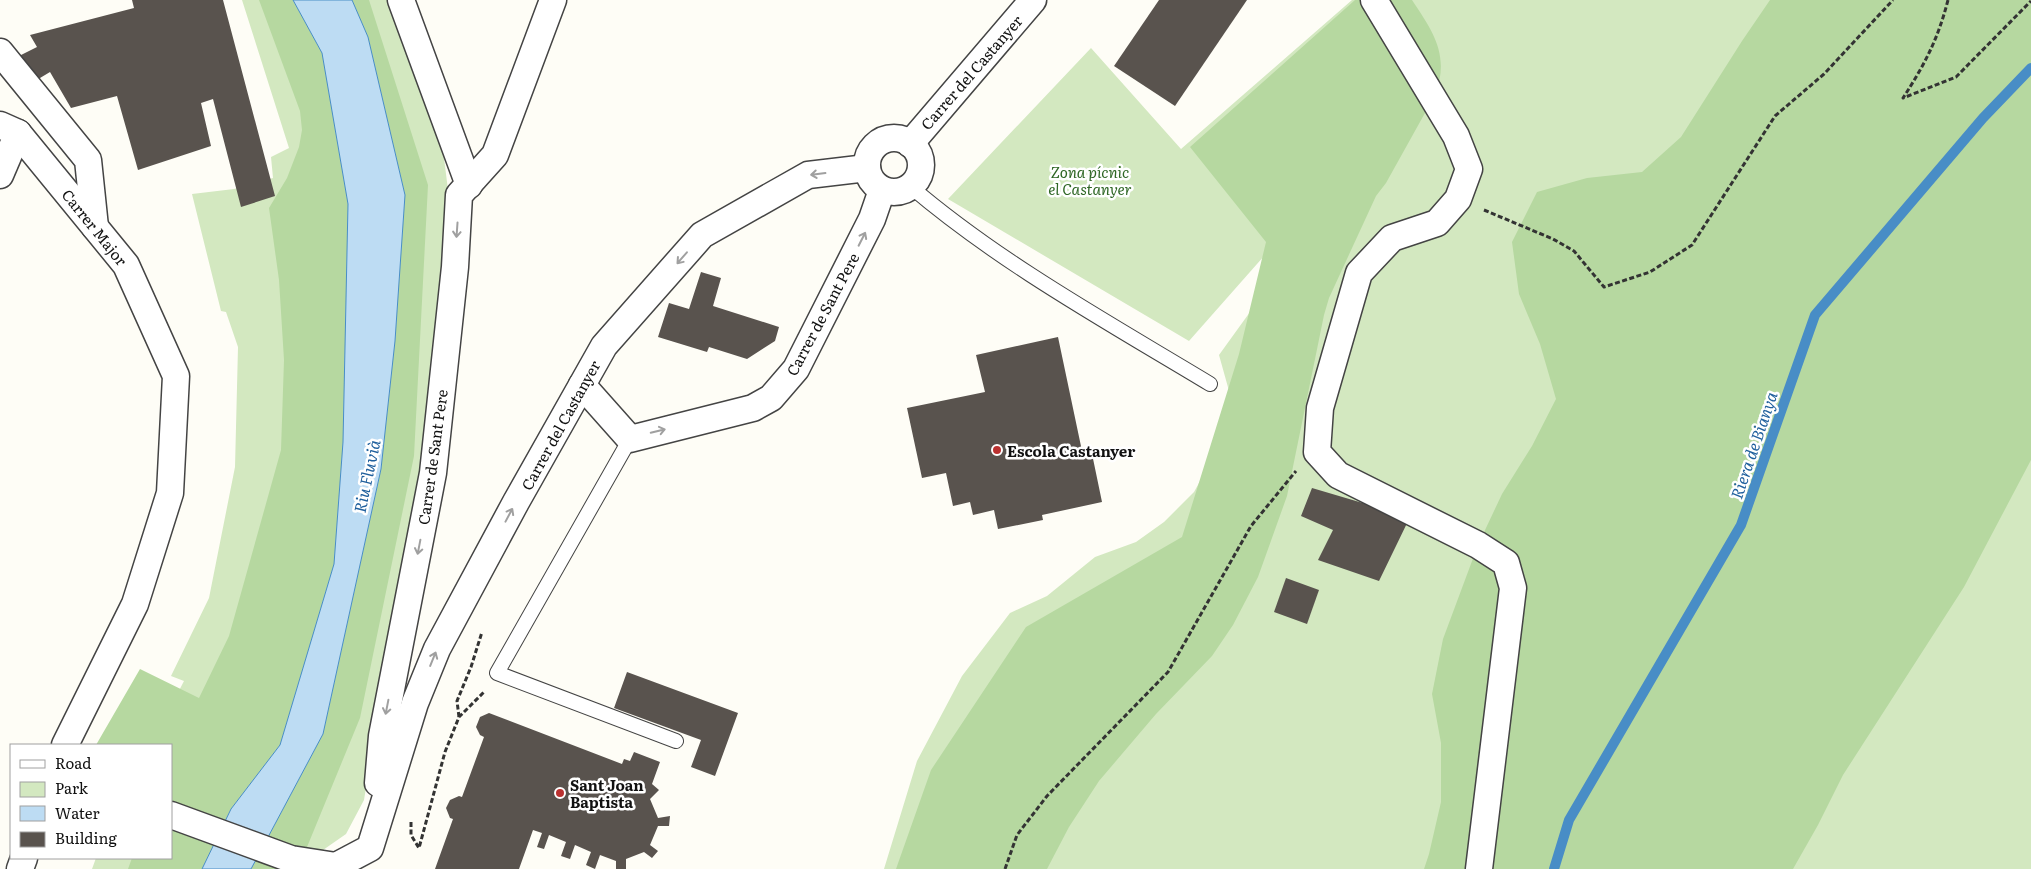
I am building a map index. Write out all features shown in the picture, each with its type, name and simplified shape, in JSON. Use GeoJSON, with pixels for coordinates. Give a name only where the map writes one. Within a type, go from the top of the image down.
{"type":"FeatureCollection","features":[{"type":"Feature","properties":{"kind":"street"},"geometry":{"type":"LineString","coordinates":[[401,0],[469,185]]}},
{"type":"Feature","properties":{"kind":"street","name":"Carrer de Sant Pere"},"geometry":{"type":"LineString","coordinates":[[172,815],[291,859],[336,866],[370,848],[383,804],[378,785],[382,736],[433,473],[454,267],[459,195],[495,155],[553,0]]}},
{"type":"Feature","properties":{"kind":"street","name":"Carrer del Castanyer"},"geometry":{"type":"LineString","coordinates":[[910,144],[1033,0]]}},
{"type":"Feature","properties":{"kind":"street"},"geometry":{"type":"LineString","coordinates":[[1374,0],[1456,136],[1469,169],[1458,199],[1437,224],[1392,238],[1359,273],[1320,408],[1317,452],[1338,475],[1478,545],[1506,563],[1513,588],[1479,869]]}},
{"type":"Feature","properties":{"kind":"street"},"geometry":{"type":"LineString","coordinates":[[0,52],[88,160],[96,227]]}},
{"type":"Feature","properties":{"kind":"street"},"geometry":{"type":"LineString","coordinates":[[0,175],[9,129]]}},
{"type":"Feature","properties":{"kind":"street","name":"Carrer Major"},"geometry":{"type":"LineString","coordinates":[[9,129],[96,227],[126,265],[176,376],[170,493],[134,604],[65,744]]}},
{"type":"Feature","properties":{"kind":"street"},"geometry":{"type":"LineString","coordinates":[[899,139],[910,144],[917,151],[920,160],[920,170],[917,179],[910,186],[896,192],[882,190],[869,177],[867,168],[868,156],[875,145],[886,140],[899,139]]}},
{"type":"Feature","properties":{"kind":"street","name":"Carrer del Castanyer"},"geometry":{"type":"LineString","coordinates":[[383,804],[415,703],[437,649],[604,346],[702,235],[808,175],[867,168]]}},
{"type":"Feature","properties":{"kind":"street","name":"Carrer de Sant Pere"},"geometry":{"type":"LineString","coordinates":[[630,439],[753,408],[771,398],[796,369],[872,219],[882,190]]}},
{"type":"Feature","properties":{"kind":"street"},"geometry":{"type":"LineString","coordinates":[[582,385],[630,439]]}},
{"type":"Feature","properties":{"kind":"lane"},"geometry":{"type":"LineString","coordinates":[[910,186],[929,202],[1037,280],[1210,384]]}},
{"type":"Feature","properties":{"kind":"lane"},"geometry":{"type":"LineString","coordinates":[[630,439],[496,673],[676,741]]}},
{"type":"Feature","properties":{"kind":"path"},"geometry":{"type":"LineString","coordinates":[[1458,199],[1553,239],[1574,251],[1604,287],[1650,272],[1692,245],[1776,116],[1824,74],[1893,0]]}},
{"type":"Feature","properties":{"kind":"path"},"geometry":{"type":"LineString","coordinates":[[1948,0],[1941,28],[1925,64],[1903,98],[1956,76],[2031,1]]}},
{"type":"Feature","properties":{"kind":"path"},"geometry":{"type":"LineString","coordinates":[[1005,869],[1017,834],[1047,796],[1168,672],[1251,526],[1290,476],[1317,452]]}},
{"type":"Feature","properties":{"kind":"path"},"geometry":{"type":"LineString","coordinates":[[412,817],[410,835],[419,848],[445,752],[459,718],[488,687],[496,673]]}},
{"type":"Feature","properties":{"kind":"green space"},"geometry":{"type":"Polygon","coordinates":[[[242,0],[388,0],[442,142],[450,206],[428,465],[386,667],[364,800],[346,834],[313,857],[309,869],[92,869],[96,859],[172,859],[172,744],[152,744],[184,681],[171,676],[209,598],[235,467],[238,347],[226,312],[221,311],[192,194],[234,189],[273,178],[271,157],[289,148],[242,0]]]}},
{"type":"Feature","properties":{"kind":"green space"},"geometry":{"type":"Polygon","coordinates":[[[259,0],[293,0],[322,53],[348,204],[343,442],[334,564],[280,745],[231,809],[202,869],[128,869],[132,859],[172,859],[172,744],[97,744],[140,669],[199,698],[229,636],[281,450],[284,360],[279,280],[269,208],[287,178],[299,147],[302,130],[300,111],[259,0]]]}},
{"type":"Feature","properties":{"kind":"green space"},"geometry":{"type":"Polygon","coordinates":[[[352,0],[369,0],[428,185],[414,456],[360,718],[298,869],[251,869],[323,734],[381,469],[395,341],[405,195],[368,37],[352,0]]]}},
{"type":"Feature","properties":{"kind":"green space","name":"Zona pícnic el Castanyer"},"geometry":{"type":"Polygon","coordinates":[[[1352,0],[2031,0],[2031,869],[884,869],[917,761],[962,676],[1010,613],[1047,596],[1095,557],[1136,542],[1164,522],[1194,492],[1236,416],[1219,355],[1408,93],[1189,341],[948,199],[1091,48],[1181,149],[1352,0]]]}},
{"type":"Feature","properties":{"kind":"green space"},"geometry":{"type":"Polygon","coordinates":[[[1355,0],[1412,0],[1427,23],[1437,45],[1441,68],[1439,81],[1435,95],[1386,183],[1376,196],[1329,298],[1287,496],[1258,577],[1233,625],[1212,656],[1156,714],[1099,781],[1069,827],[1047,869],[896,869],[931,770],[1026,627],[1182,537],[1239,354],[1266,242],[1190,147],[1355,0]]]}},
{"type":"Feature","properties":{"kind":"green space"},"geometry":{"type":"Polygon","coordinates":[[[1770,0],[2031,0],[2031,460],[1964,587],[1843,775],[1793,869],[1424,869],[1441,802],[1441,743],[1432,694],[1443,639],[1478,545],[1502,494],[1532,446],[1556,399],[1540,344],[1519,294],[1512,242],[1537,192],[1587,178],[1642,172],[1681,137],[1770,0]]]}},
{"type":"Feature","properties":{"kind":"water","name":"Riu Fluvià"},"geometry":{"type":"Polygon","coordinates":[[[293,0],[352,0],[368,37],[405,195],[395,341],[381,469],[323,734],[251,869],[202,869],[231,809],[280,745],[334,564],[343,442],[348,204],[322,53],[293,0]]]}},
{"type":"Feature","properties":{"kind":"building"},"geometry":{"type":"Polygon","coordinates":[[[132,0],[223,0],[275,196],[241,207],[213,99],[201,103],[211,146],[138,170],[117,96],[71,108],[50,72],[35,81],[17,57],[37,47],[30,35],[134,8],[132,0]]]}},
{"type":"Feature","properties":{"kind":"building"},"geometry":{"type":"Polygon","coordinates":[[[1159,0],[1247,0],[1175,106],[1114,66],[1159,0]]]}},
{"type":"Feature","properties":{"kind":"building"},"geometry":{"type":"Polygon","coordinates":[[[701,272],[721,278],[713,306],[779,327],[775,341],[747,359],[709,347],[707,352],[658,337],[669,303],[689,309],[701,272]]]}},
{"type":"Feature","properties":{"kind":"building"},"geometry":{"type":"Polygon","coordinates":[[[1058,337],[1082,451],[1091,449],[1102,502],[1042,515],[1043,520],[998,529],[994,510],[973,515],[970,502],[953,506],[946,473],[922,478],[907,408],[985,392],[976,355],[1058,337]]]}},
{"type":"Feature","properties":{"kind":"building"},"geometry":{"type":"Polygon","coordinates":[[[1312,488],[1410,517],[1379,581],[1318,560],[1333,530],[1301,516],[1312,488]]]}},
{"type":"Feature","properties":{"kind":"building"},"geometry":{"type":"Polygon","coordinates":[[[1286,578],[1319,590],[1307,624],[1274,612],[1286,578]]]}},
{"type":"Feature","properties":{"kind":"building"},"geometry":{"type":"Polygon","coordinates":[[[627,672],[738,713],[715,776],[691,767],[701,740],[614,708],[627,672]]]}},
{"type":"Feature","properties":{"kind":"building","name":"Sant Joan Baptista"},"geometry":{"type":"Polygon","coordinates":[[[489,713],[622,764],[624,759],[630,761],[634,752],[660,762],[652,784],[659,790],[650,799],[658,818],[670,816],[669,826],[658,826],[650,845],[658,851],[652,858],[644,852],[626,859],[626,869],[616,869],[616,861],[600,855],[595,869],[586,865],[591,852],[575,845],[570,859],[561,856],[566,842],[549,835],[544,849],[537,847],[542,833],[533,830],[519,869],[435,869],[453,819],[450,818],[446,808],[450,800],[459,796],[462,797],[484,737],[480,735],[476,727],[480,717],[489,713]]]}},
{"type":"Feature","properties":{"kind":"waterway","name":"Riera de Bianya"},"geometry":{"type":"LineString","coordinates":[[1554,869],[1569,820],[1741,525],[1815,315],[1983,118],[2031,68]]}},
{"type":"Feature","properties":{"kind":"place","name":"Escola Castanyer"},"geometry":{"type":"Point","coordinates":[997,450]}},
{"type":"Feature","properties":{"kind":"place","name":"Sant Joan Baptista"},"geometry":{"type":"Point","coordinates":[560,793]}}]}
